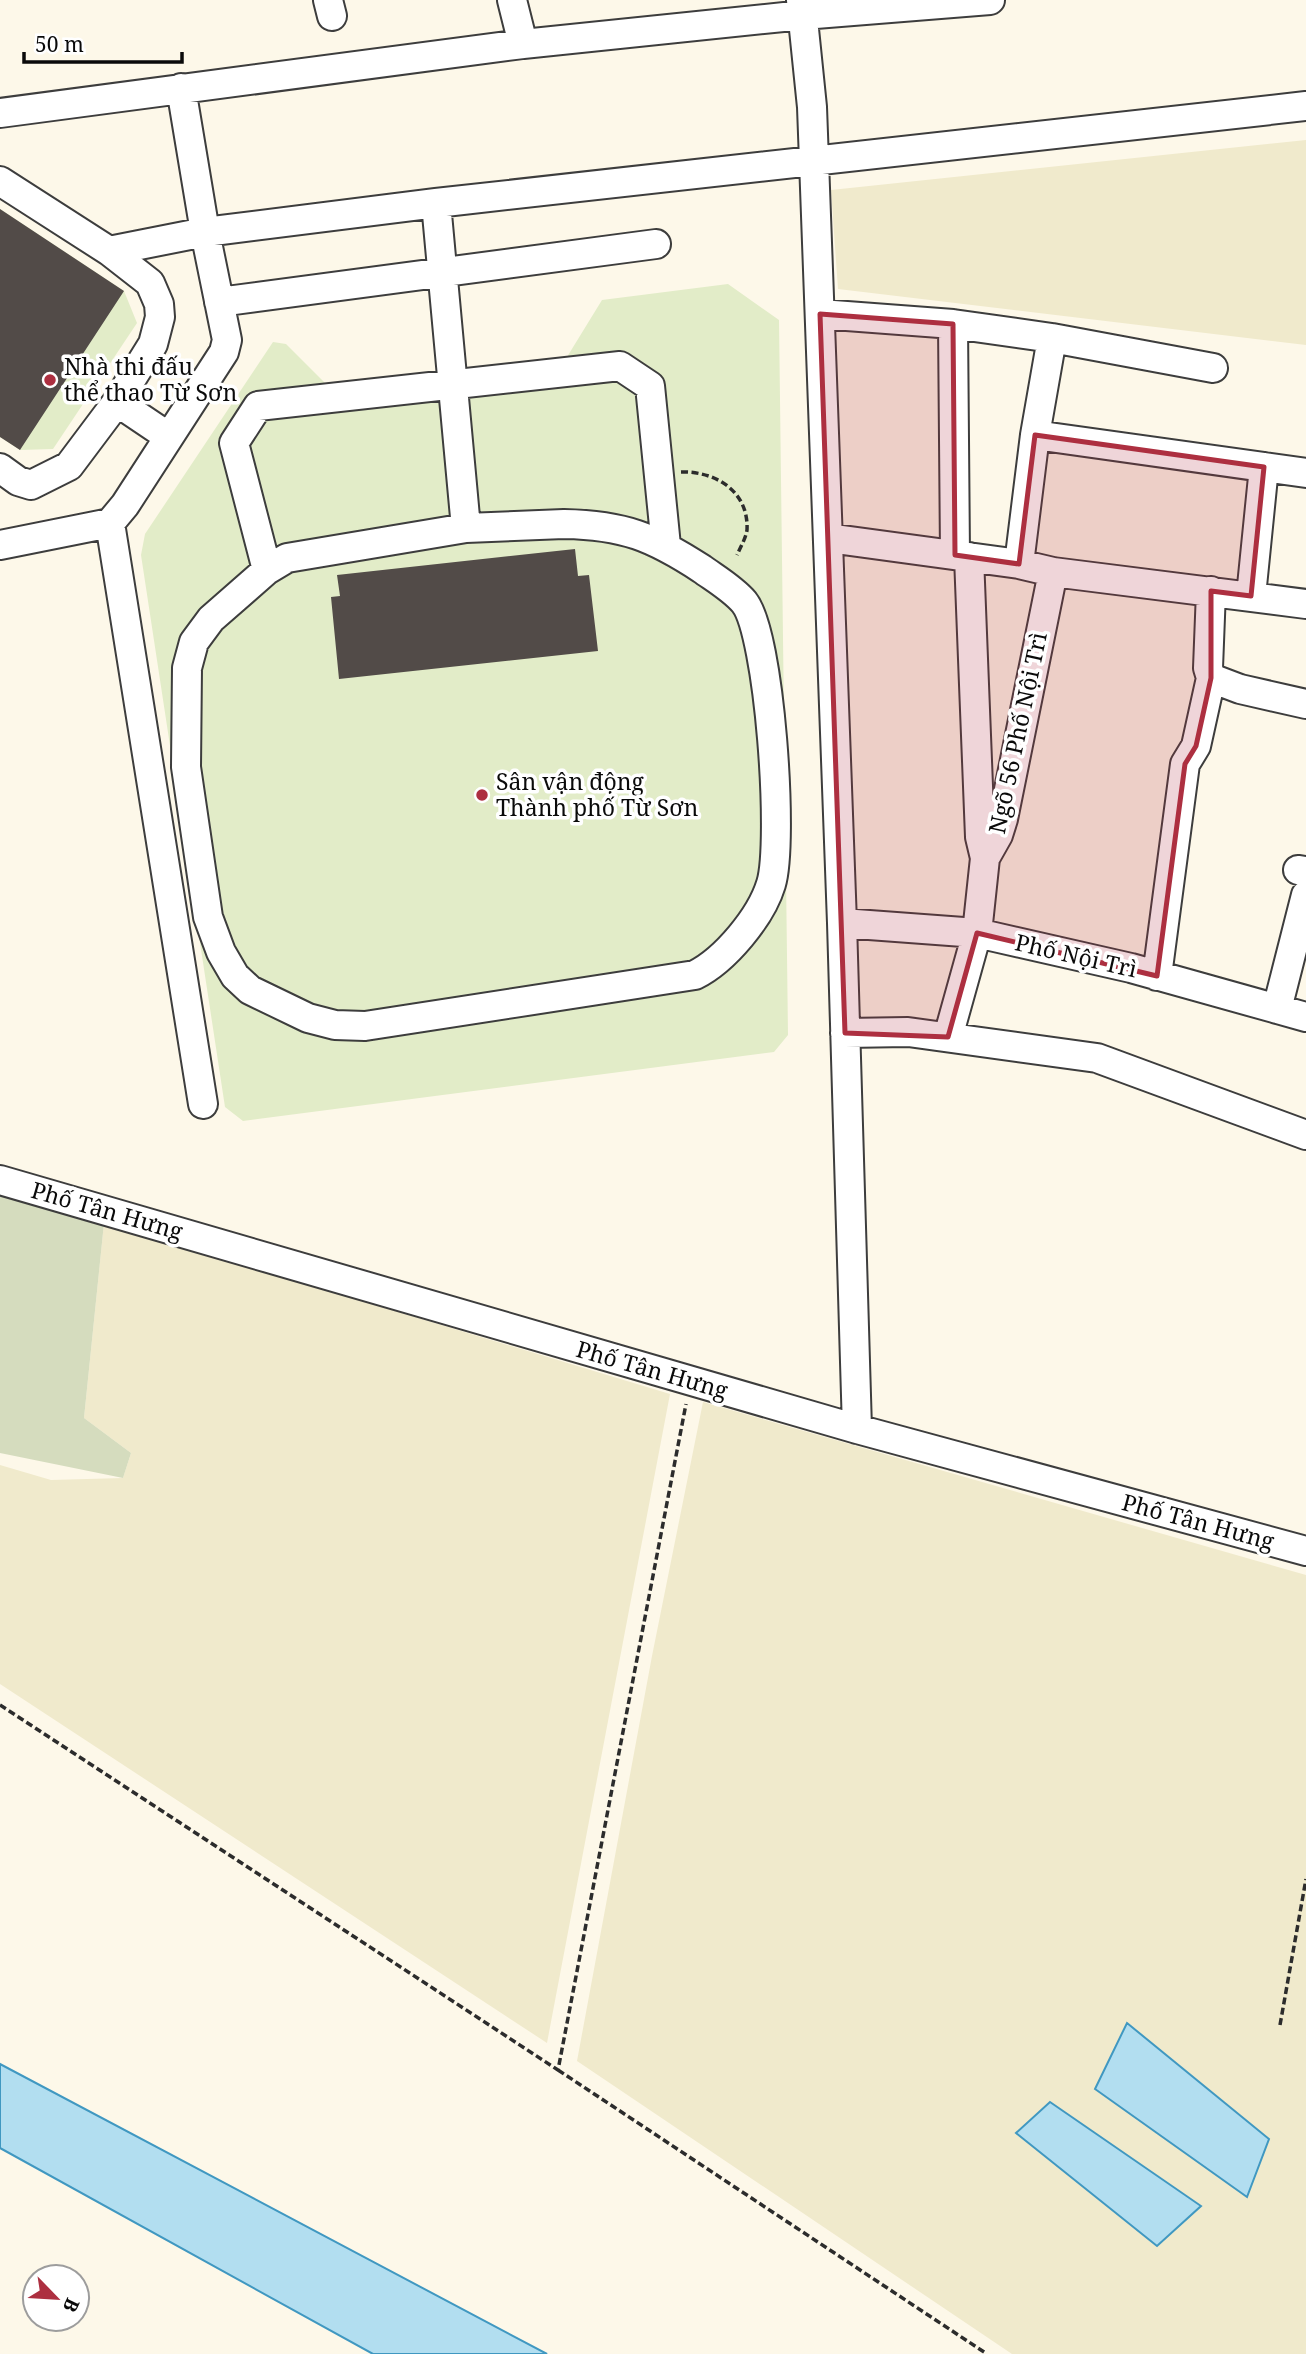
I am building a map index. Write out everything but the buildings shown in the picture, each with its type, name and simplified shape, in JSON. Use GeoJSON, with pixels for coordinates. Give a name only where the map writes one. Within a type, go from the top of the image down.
{"type":"FeatureCollection","features":[{"type":"Feature","properties":{"kind":"street"},"geometry":{"type":"LineString","coordinates":[[512,0],[523,44]]}},
{"type":"Feature","properties":{"kind":"street"},"geometry":{"type":"LineString","coordinates":[[0,113],[802,8],[990,0]]}},
{"type":"Feature","properties":{"kind":"street"},"geometry":{"type":"LineString","coordinates":[[802,8],[812,107],[842,923],[857,1429]]}},
{"type":"Feature","properties":{"kind":"street"},"geometry":{"type":"LineString","coordinates":[[0,545],[110,523],[125,505],[224,352],[227,340],[205,232],[181,88]]}},
{"type":"Feature","properties":{"kind":"street"},"geometry":{"type":"LineString","coordinates":[[109,251],[205,232],[436,203],[1306,106]]}},
{"type":"Feature","properties":{"kind":"street"},"geometry":{"type":"LineString","coordinates":[[0,181],[109,251],[150,283],[159,304],[160,317],[153,344],[117,402],[69,466],[58,474],[31,485],[18,481],[0,468]]}},
{"type":"Feature","properties":{"kind":"street"},"geometry":{"type":"LineString","coordinates":[[436,203],[466,528]]}},
{"type":"Feature","properties":{"kind":"street"},"geometry":{"type":"LineString","coordinates":[[219,302],[656,244]]}},
{"type":"Feature","properties":{"kind":"street"},"geometry":{"type":"LineString","coordinates":[[820,314],[953,324],[1052,338],[1213,368]]}},
{"type":"Feature","properties":{"kind":"street"},"geometry":{"type":"LineString","coordinates":[[953,324],[962,556],[981,837],[985,858]]}},
{"type":"Feature","properties":{"kind":"street"},"geometry":{"type":"LineString","coordinates":[[1019,564],[1035,435],[1052,338]]}},
{"type":"Feature","properties":{"kind":"street"},"geometry":{"type":"LineString","coordinates":[[267,570],[234,443],[258,406],[620,366],[650,386],[666,546]]}},
{"type":"Feature","properties":{"kind":"street"},"geometry":{"type":"LineString","coordinates":[[117,402],[169,437]]}},
{"type":"Feature","properties":{"kind":"street"},"geometry":{"type":"LineString","coordinates":[[1035,435],[1306,473]]}},
{"type":"Feature","properties":{"kind":"street"},"geometry":{"type":"LineString","coordinates":[[1251,596],[1264,467]]}},
{"type":"Feature","properties":{"kind":"street"},"geometry":{"type":"LineString","coordinates":[[110,523],[203,1104]]}},
{"type":"Feature","properties":{"kind":"street"},"geometry":{"type":"LineString","coordinates":[[595,525],[645,536],[666,546],[724,585],[745,604],[760,640],[774,758],[776,840],[772,883],[750,923],[721,959],[695,975],[365,1026],[335,1025],[308,1018],[250,990],[235,976],[220,952],[208,917],[186,767],[187,668],[194,642],[211,619],[267,570],[287,558],[466,528],[595,525]]}},
{"type":"Feature","properties":{"kind":"street"},"geometry":{"type":"LineString","coordinates":[[828,538],[1019,564],[1053,572],[1306,604]]}},
{"type":"Feature","properties":{"kind":"street","name":"Ngõ 56 Phố Nội Trì"},"geometry":{"type":"LineString","coordinates":[[948,1037],[977,933],[985,858],[999,835],[1003,819],[1053,572]]}},
{"type":"Feature","properties":{"kind":"street"},"geometry":{"type":"LineString","coordinates":[[1157,976],[1185,764],[1196,746],[1211,678],[1208,668],[1211,591]]}},
{"type":"Feature","properties":{"kind":"street"},"geometry":{"type":"LineString","coordinates":[[1211,678],[1240,689],[1306,704]]}},
{"type":"Feature","properties":{"kind":"street"},"geometry":{"type":"LineString","coordinates":[[1277,1009],[1303,878]]}},
{"type":"Feature","properties":{"kind":"street","name":"Phố Nội Trì"},"geometry":{"type":"LineString","coordinates":[[842,923],[977,933],[1157,976],[1306,1017]]}},
{"type":"Feature","properties":{"kind":"street"},"geometry":{"type":"LineString","coordinates":[[845,1033],[908,1032],[1097,1058],[1306,1135]]}},
{"type":"Feature","properties":{"kind":"street","name":"Phố Tân Hưng"},"geometry":{"type":"LineString","coordinates":[[0,1180],[857,1429],[1306,1551]]}},
{"type":"Feature","properties":{"kind":"path"},"geometry":{"type":"LineString","coordinates":[[674,473],[706,473],[717,478],[735,494],[744,509],[747,530],[737,555]]}},
{"type":"Feature","properties":{"kind":"path"},"geometry":{"type":"LineString","coordinates":[[558,2070],[691,1381]]}},
{"type":"Feature","properties":{"kind":"path"},"geometry":{"type":"LineString","coordinates":[[0,1705],[987,2354]]}},
{"type":"Feature","properties":{"kind":"path"},"geometry":{"type":"LineString","coordinates":[[1280,2025],[1306,1879]]}},
{"type":"Feature","properties":{"kind":"highlighted area"},"geometry":{"type":"Polygon","coordinates":[[[820,314],[953,324],[955,555],[1019,564],[1035,435],[1264,467],[1251,596],[1211,591],[1211,678],[1196,746],[1185,764],[1157,976],[977,933],[948,1037],[845,1033],[820,314]]]}},
{"type":"Feature","properties":{"kind":"shaded area"},"geometry":{"type":"Polygon","coordinates":[[[1306,140],[1306,345],[838,289],[831,190],[1306,140]]]}},
{"type":"Feature","properties":{"kind":"shaded area"},"geometry":{"type":"Polygon","coordinates":[[[104,1223],[670,1394],[547,2043],[0,1684],[0,1465],[51,1480],[123,1478],[131,1453],[84,1418],[104,1223]]]}},
{"type":"Feature","properties":{"kind":"shaded area"},"geometry":{"type":"Polygon","coordinates":[[[703,1402],[1306,1575],[1306,2354],[1012,2354],[577,2061],[652,1656],[703,1402]]]}},
{"type":"Feature","properties":{"kind":"green space","name":"Nhà thi đấu thể thao Từ Sơn"},"geometry":{"type":"Polygon","coordinates":[[[0,209],[124,291],[137,323],[53,449],[20,450],[0,437],[0,209]]]}},
{"type":"Feature","properties":{"kind":"green space","name":"Sân vận động Thành phố Từ Sơn"},"geometry":{"type":"Polygon","coordinates":[[[728,284],[779,320],[788,1035],[774,1052],[243,1121],[225,1107],[141,555],[145,534],[273,342],[286,344],[331,389],[567,357],[602,300],[728,284]]]}},
{"type":"Feature","properties":{"kind":"green space"},"geometry":{"type":"Polygon","coordinates":[[[0,1196],[104,1223],[84,1418],[131,1453],[123,1478],[0,1453],[0,1196]]]}},
{"type":"Feature","properties":{"kind":"water"},"geometry":{"type":"Polygon","coordinates":[[[1127,2023],[1269,2139],[1247,2197],[1095,2089],[1127,2023]]]}},
{"type":"Feature","properties":{"kind":"water"},"geometry":{"type":"Polygon","coordinates":[[[0,2064],[547,2354],[373,2354],[0,2148],[0,2064]]]}},
{"type":"Feature","properties":{"kind":"water"},"geometry":{"type":"Polygon","coordinates":[[[1050,2102],[1201,2206],[1157,2246],[1016,2133],[1050,2102]]]}},
{"type":"Feature","properties":{"kind":"place","name":"Nhà thi đấu thể thao Từ Sơn"},"geometry":{"type":"Point","coordinates":[50,380]}},
{"type":"Feature","properties":{"kind":"place","name":"Sân vận động Thành phố Từ Sơn"},"geometry":{"type":"Point","coordinates":[482,795]}}]}
